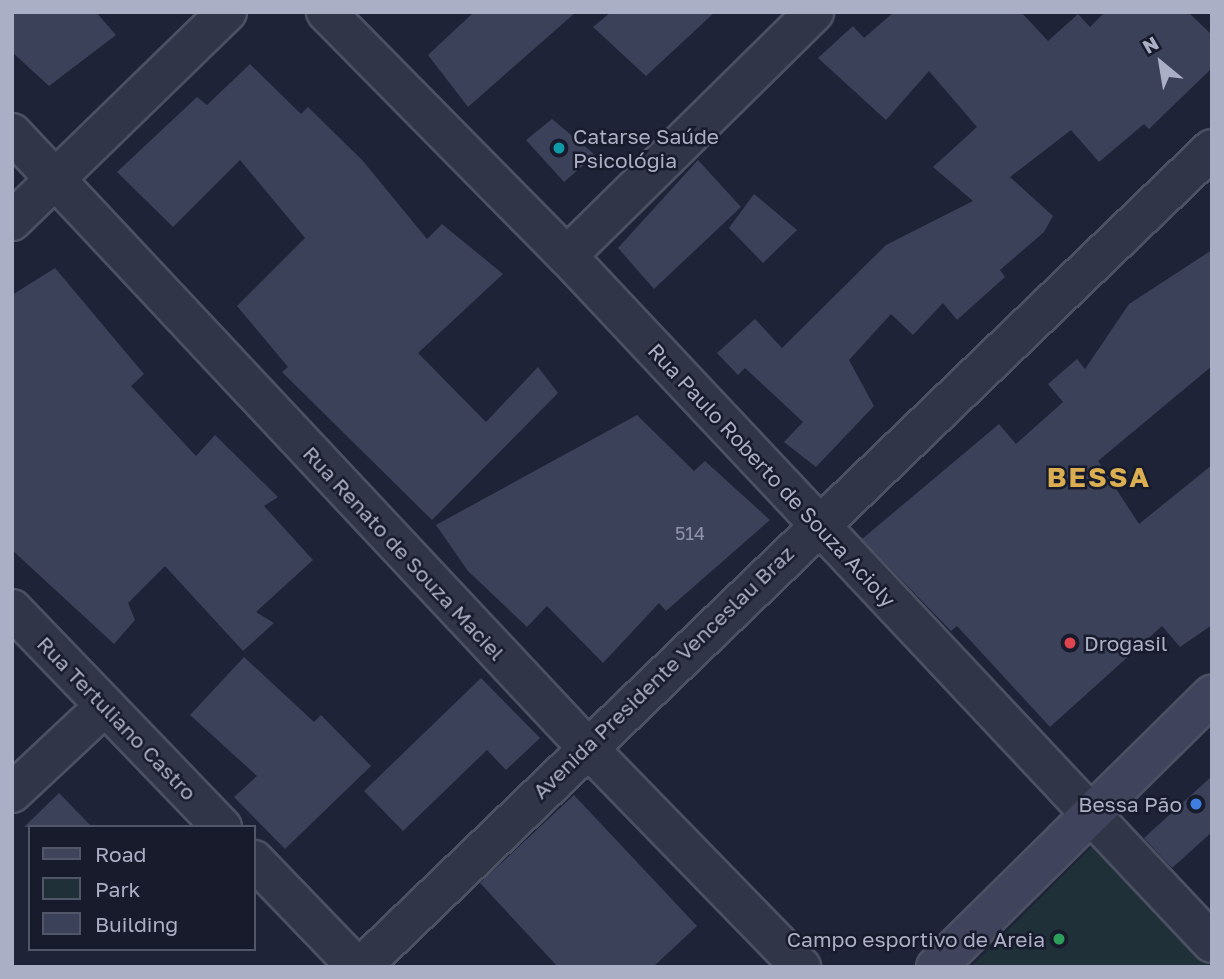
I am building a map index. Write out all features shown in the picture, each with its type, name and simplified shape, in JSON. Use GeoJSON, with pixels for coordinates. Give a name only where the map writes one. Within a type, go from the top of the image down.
{"type":"FeatureCollection","features":[{"type":"Feature","properties":{"kind":"main road"},"geometry":{"type":"LineString","coordinates":[[936,967],[1087,815],[1212,695]]}},
{"type":"Feature","properties":{"kind":"street"},"geometry":{"type":"LineString","coordinates":[[12,221],[227,12]]}},
{"type":"Feature","properties":{"kind":"street","name":"Rua Paulo Roberto de Souza Acioly"},"geometry":{"type":"LineString","coordinates":[[326,12],[567,256],[1087,815],[1212,943]]}},
{"type":"Feature","properties":{"kind":"street"},"geometry":{"type":"LineString","coordinates":[[567,256],[814,12]]}},
{"type":"Feature","properties":{"kind":"street","name":"Rua Renato de Souza Maciel"},"geometry":{"type":"LineString","coordinates":[[12,133],[585,746],[801,967]]}},
{"type":"Feature","properties":{"kind":"street","name":"Avenida Presidente Venceslau Braz"},"geometry":{"type":"LineString","coordinates":[[359,967],[585,746],[1212,149]]}},
{"type":"Feature","properties":{"kind":"street","name":"Rua Tertuliano Castro"},"geometry":{"type":"LineString","coordinates":[[12,609],[220,825]]}},
{"type":"Feature","properties":{"kind":"street"},"geometry":{"type":"LineString","coordinates":[[12,793],[105,706]]}},
{"type":"Feature","properties":{"kind":"street"},"geometry":{"type":"LineString","coordinates":[[256,862],[359,967]]}},
{"type":"Feature","properties":{"kind":"green space"},"geometry":{"type":"Polygon","coordinates":[[[1099,840],[1212,967],[971,967],[1099,840]]]}},
{"type":"Feature","properties":{"kind":"building"},"geometry":{"type":"Polygon","coordinates":[[[12,12],[96,12],[116,35],[49,86],[12,52],[12,12]]]}},
{"type":"Feature","properties":{"kind":"building"},"geometry":{"type":"Polygon","coordinates":[[[474,12],[576,12],[468,107],[428,55],[474,12]]]}},
{"type":"Feature","properties":{"kind":"building"},"geometry":{"type":"Polygon","coordinates":[[[611,12],[715,12],[646,76],[593,27],[611,12]]]}},
{"type":"Feature","properties":{"kind":"building"},"geometry":{"type":"Polygon","coordinates":[[[894,12],[1021,12],[1048,41],[1078,14],[1090,27],[1105,12],[1188,12],[1212,35],[1212,68],[1149,129],[1144,124],[1099,162],[1071,130],[1010,177],[1053,216],[1044,232],[1000,270],[1005,277],[957,320],[943,303],[913,335],[891,314],[849,360],[874,406],[816,467],[784,442],[803,422],[745,368],[738,375],[717,353],[755,319],[782,348],[886,245],[973,201],[933,167],[977,127],[929,71],[886,120],[818,58],[853,26],[864,38],[894,12]]]}},
{"type":"Feature","properties":{"kind":"building"},"geometry":{"type":"Polygon","coordinates":[[[250,64],[301,114],[308,107],[363,161],[427,239],[442,224],[503,274],[418,353],[486,422],[538,367],[558,393],[432,520],[282,372],[288,367],[237,306],[305,238],[240,160],[173,227],[117,172],[197,97],[207,105],[250,64]]]}},
{"type":"Feature","properties":{"kind":"building","name":"Catarse Saúde Psicológia"},"geometry":{"type":"Polygon","coordinates":[[[552,119],[595,155],[564,182],[526,140],[552,119]]]}},
{"type":"Feature","properties":{"kind":"building"},"geometry":{"type":"Polygon","coordinates":[[[698,160],[741,207],[654,289],[618,248],[698,160]]]}},
{"type":"Feature","properties":{"kind":"building"},"geometry":{"type":"Polygon","coordinates":[[[754,194],[797,230],[763,263],[729,228],[754,194]]]}},
{"type":"Feature","properties":{"kind":"building"},"geometry":{"type":"Polygon","coordinates":[[[1212,250],[1212,366],[1098,461],[1139,524],[1212,465],[1212,625],[1180,647],[1162,626],[1050,727],[957,626],[951,631],[862,539],[999,424],[1016,444],[1063,402],[1048,384],[1077,359],[1085,369],[1129,304],[1212,250]]]}},
{"type":"Feature","properties":{"kind":"building"},"geometry":{"type":"Polygon","coordinates":[[[55,268],[144,374],[131,386],[196,456],[215,435],[278,497],[264,506],[313,560],[256,612],[274,623],[243,651],[165,566],[128,603],[135,620],[114,644],[12,550],[12,295],[55,268]]]}},
{"type":"Feature","properties":{"kind":"building"},"geometry":{"type":"Polygon","coordinates":[[[637,415],[694,471],[705,461],[770,520],[666,611],[659,603],[603,663],[547,606],[527,627],[468,571],[436,525],[637,415]]]}},
{"type":"Feature","properties":{"kind":"building"},"geometry":{"type":"Polygon","coordinates":[[[244,657],[314,722],[321,715],[371,766],[285,849],[234,797],[257,776],[190,715],[244,657]]]}},
{"type":"Feature","properties":{"kind":"building"},"geometry":{"type":"Polygon","coordinates":[[[481,678],[540,738],[506,770],[487,750],[403,831],[364,791],[481,678]]]}},
{"type":"Feature","properties":{"kind":"building","name":"Bessa Pão"},"geometry":{"type":"Polygon","coordinates":[[[1212,776],[1212,832],[1172,868],[1144,838],[1212,776]]]}},
{"type":"Feature","properties":{"kind":"building"},"geometry":{"type":"Polygon","coordinates":[[[59,793],[90,825],[28,825],[24,827],[59,793]]]}},
{"type":"Feature","properties":{"kind":"building"},"geometry":{"type":"Polygon","coordinates":[[[574,795],[697,926],[653,967],[558,967],[480,883],[574,795]]]}},
{"type":"Feature","properties":{"kind":"place","name":"Catarse Saúde Psicológia"},"geometry":{"type":"Point","coordinates":[559,148]}},
{"type":"Feature","properties":{"kind":"place","name":"Drogasil"},"geometry":{"type":"Point","coordinates":[1070,643]}},
{"type":"Feature","properties":{"kind":"place","name":"Bessa Pão"},"geometry":{"type":"Point","coordinates":[1196,804]}},
{"type":"Feature","properties":{"kind":"place","name":"Campo esportivo de Areia"},"geometry":{"type":"Point","coordinates":[1059,939]}},
{"type":"Feature","properties":{"kind":"district","name":"BESSA"},"geometry":{"type":"Point","coordinates":[1099,477]}}]}
